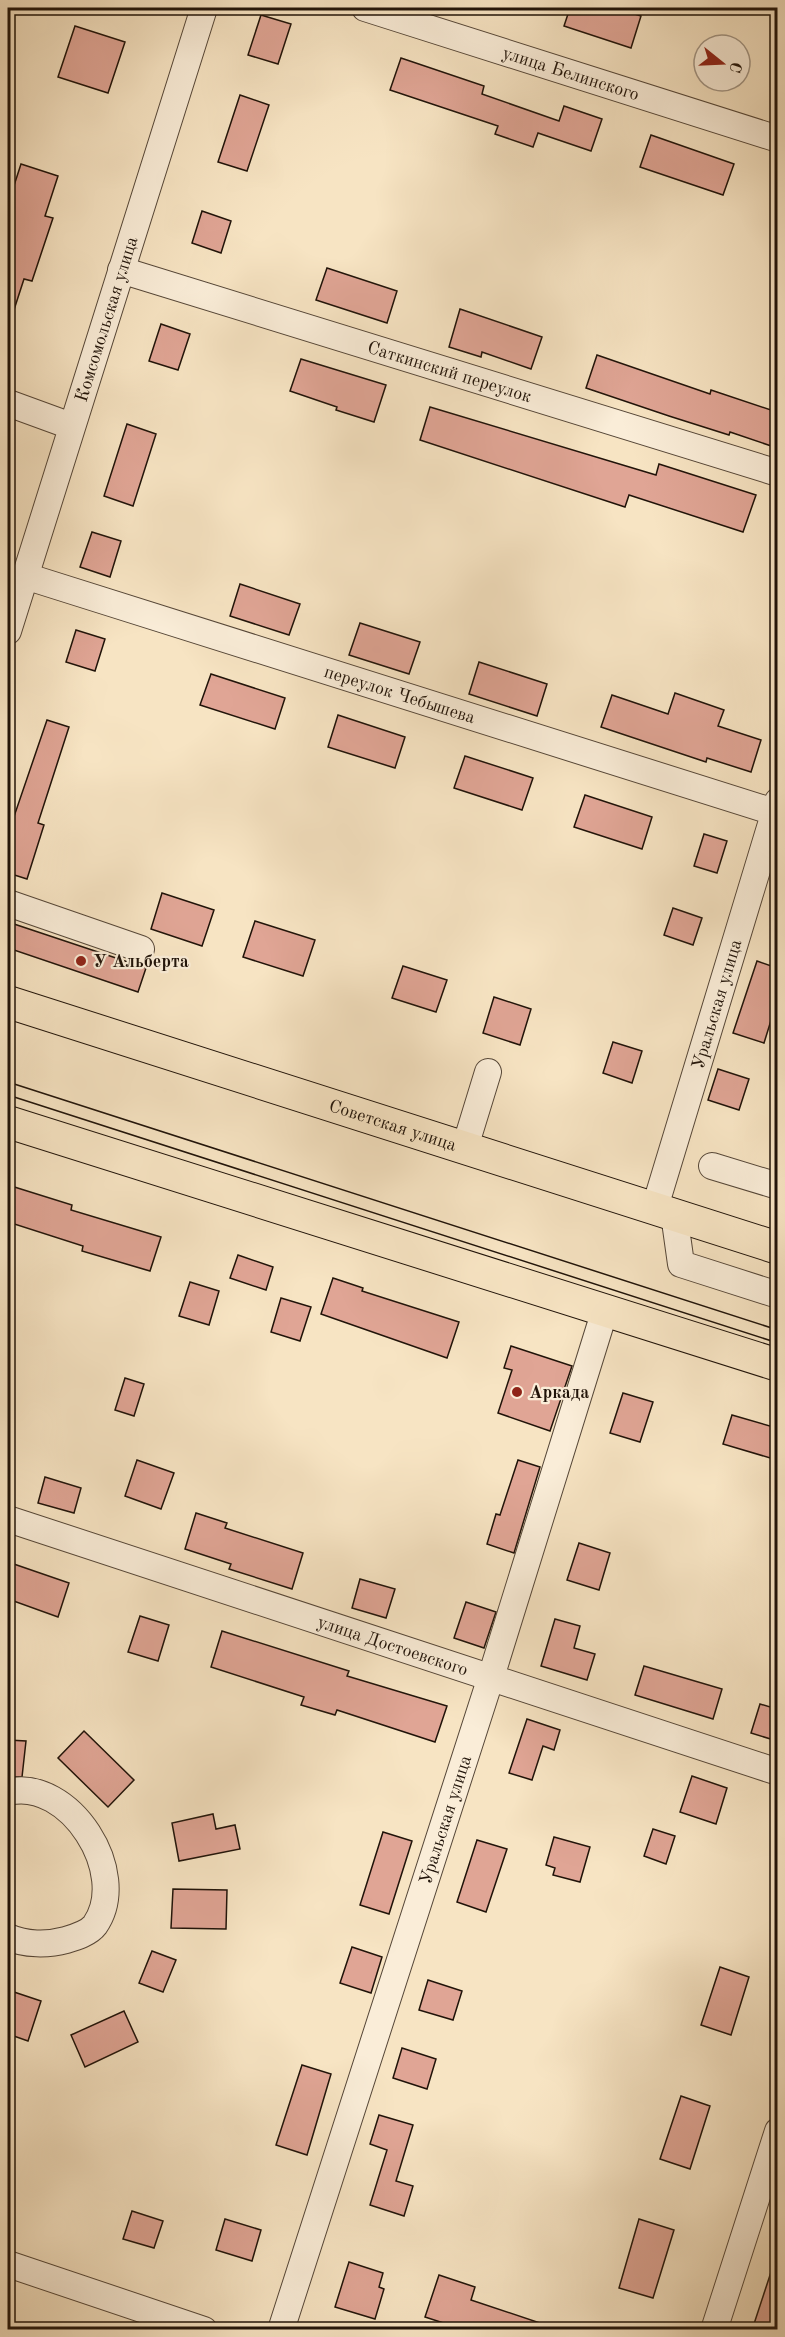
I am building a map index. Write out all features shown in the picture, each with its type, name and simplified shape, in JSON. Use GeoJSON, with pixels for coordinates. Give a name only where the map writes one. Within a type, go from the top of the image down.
{"type":"FeatureCollection","features":[{"type":"Feature","properties":{"kind":"main road","name":"Советская улица"},"geometry":{"type":"LineString","coordinates":[[8,1002],[777,1248]]}},
{"type":"Feature","properties":{"kind":"main road"},"geometry":{"type":"LineString","coordinates":[[8,1122],[777,1365]]}},
{"type":"Feature","properties":{"kind":"street","name":"Комсомольская улица"},"geometry":{"type":"LineString","coordinates":[[8,631],[204,8]]}},
{"type":"Feature","properties":{"kind":"street","name":"улица Белинского"},"geometry":{"type":"LineString","coordinates":[[365,8],[777,139]]}},
{"type":"Feature","properties":{"kind":"street","name":"Саткинский переулок"},"geometry":{"type":"LineString","coordinates":[[121,270],[777,473]]}},
{"type":"Feature","properties":{"kind":"street"},"geometry":{"type":"LineString","coordinates":[[8,404],[71,426]]}},
{"type":"Feature","properties":{"kind":"street","name":"переулок Чебышева"},"geometry":{"type":"LineString","coordinates":[[25,576],[776,806]]}},
{"type":"Feature","properties":{"kind":"street","name":"Уральская улица"},"geometry":{"type":"LineString","coordinates":[[664,1211],[776,806]]}},
{"type":"Feature","properties":{"kind":"street"},"geometry":{"type":"LineString","coordinates":[[8,903],[141,949]]}},
{"type":"Feature","properties":{"kind":"street"},"geometry":{"type":"LineString","coordinates":[[465,1147],[488,1072]]}},
{"type":"Feature","properties":{"kind":"street"},"geometry":{"type":"LineString","coordinates":[[712,1166],[777,1186]]}},
{"type":"Feature","properties":{"kind":"street"},"geometry":{"type":"LineString","coordinates":[[664,1211],[681,1264],[777,1295]]}},
{"type":"Feature","properties":{"kind":"street","name":"Уральская улица"},"geometry":{"type":"LineString","coordinates":[[281,2330],[491,1677],[605,1310]]}},
{"type":"Feature","properties":{"kind":"street","name":"улица Достоевского"},"geometry":{"type":"LineString","coordinates":[[8,1518],[777,1772]]}},
{"type":"Feature","properties":{"kind":"street"},"geometry":{"type":"LineString","coordinates":[[8,1792],[16,1790],[39,1792],[56,1800],[82,1825],[92,1839],[106,1875],[103,1905],[94,1926],[79,1936],[56,1943],[34,1943],[8,1937]]}},
{"type":"Feature","properties":{"kind":"street"},"geometry":{"type":"LineString","coordinates":[[714,2330],[777,2131]]}},
{"type":"Feature","properties":{"kind":"street"},"geometry":{"type":"LineString","coordinates":[[8,2264],[204,2330]]}},
{"type":"Feature","properties":{"kind":"building"},"geometry":{"type":"Polygon","coordinates":[[[570,8],[616,8],[641,16],[631,48],[564,26],[570,8]]]}},
{"type":"Feature","properties":{"kind":"building"},"geometry":{"type":"Polygon","coordinates":[[[261,15],[291,24],[278,64],[248,55],[261,15]]]}},
{"type":"Feature","properties":{"kind":"building"},"geometry":{"type":"Polygon","coordinates":[[[75,26],[125,42],[108,93],[58,77],[75,26]]]}},
{"type":"Feature","properties":{"kind":"building"},"geometry":{"type":"Polygon","coordinates":[[[401,58],[484,86],[482,94],[559,121],[564,106],[602,119],[591,151],[538,133],[533,147],[495,134],[498,126],[390,90],[401,58]]]}},
{"type":"Feature","properties":{"kind":"building"},"geometry":{"type":"Polygon","coordinates":[[[240,95],[269,105],[247,171],[218,162],[240,95]]]}},
{"type":"Feature","properties":{"kind":"building"},"geometry":{"type":"Polygon","coordinates":[[[651,135],[734,164],[723,195],[640,167],[651,135]]]}},
{"type":"Feature","properties":{"kind":"building"},"geometry":{"type":"Polygon","coordinates":[[[21,164],[58,176],[45,216],[53,218],[32,281],[24,279],[11,319],[8,318],[8,204],[21,164]]]}},
{"type":"Feature","properties":{"kind":"building"},"geometry":{"type":"Polygon","coordinates":[[[202,211],[231,221],[221,253],[192,243],[202,211]]]}},
{"type":"Feature","properties":{"kind":"building"},"geometry":{"type":"Polygon","coordinates":[[[327,268],[397,291],[387,323],[316,300],[327,268]]]}},
{"type":"Feature","properties":{"kind":"building"},"geometry":{"type":"Polygon","coordinates":[[[460,309],[542,337],[531,369],[482,352],[481,357],[449,347],[460,309]]]}},
{"type":"Feature","properties":{"kind":"building"},"geometry":{"type":"Polygon","coordinates":[[[161,324],[190,334],[178,370],[149,361],[161,324]]]}},
{"type":"Feature","properties":{"kind":"building"},"geometry":{"type":"Polygon","coordinates":[[[597,355],[710,394],[711,390],[777,412],[777,448],[730,432],[729,435],[586,388],[597,355]]]}},
{"type":"Feature","properties":{"kind":"building"},"geometry":{"type":"Polygon","coordinates":[[[301,359],[386,385],[374,422],[336,410],[337,407],[290,391],[301,359]]]}},
{"type":"Feature","properties":{"kind":"building"},"geometry":{"type":"Polygon","coordinates":[[[430,407],[656,475],[659,464],[756,495],[743,532],[629,495],[625,507],[420,440],[430,407]]]}},
{"type":"Feature","properties":{"kind":"building"},"geometry":{"type":"Polygon","coordinates":[[[127,424],[156,434],[133,506],[104,496],[127,424]]]}},
{"type":"Feature","properties":{"kind":"building"},"geometry":{"type":"Polygon","coordinates":[[[92,532],[121,541],[110,577],[80,567],[92,532]]]}},
{"type":"Feature","properties":{"kind":"building"},"geometry":{"type":"Polygon","coordinates":[[[240,584],[300,604],[289,635],[230,616],[240,584]]]}},
{"type":"Feature","properties":{"kind":"building"},"geometry":{"type":"Polygon","coordinates":[[[360,623],[420,642],[409,674],[349,655],[360,623]]]}},
{"type":"Feature","properties":{"kind":"building"},"geometry":{"type":"Polygon","coordinates":[[[76,630],[105,639],[95,671],[66,662],[76,630]]]}},
{"type":"Feature","properties":{"kind":"building"},"geometry":{"type":"Polygon","coordinates":[[[479,662],[547,684],[537,716],[469,694],[479,662]]]}},
{"type":"Feature","properties":{"kind":"building"},"geometry":{"type":"Polygon","coordinates":[[[211,674],[285,698],[275,729],[200,705],[211,674]]]}},
{"type":"Feature","properties":{"kind":"building"},"geometry":{"type":"Polygon","coordinates":[[[675,693],[724,710],[718,726],[761,740],[751,772],[707,758],[706,762],[601,727],[612,695],[668,714],[675,693]]]}},
{"type":"Feature","properties":{"kind":"building"},"geometry":{"type":"Polygon","coordinates":[[[338,715],[405,737],[395,768],[328,747],[338,715]]]}},
{"type":"Feature","properties":{"kind":"building"},"geometry":{"type":"Polygon","coordinates":[[[47,720],[69,727],[38,823],[44,825],[27,879],[8,873],[8,834],[47,720]]]}},
{"type":"Feature","properties":{"kind":"building"},"geometry":{"type":"Polygon","coordinates":[[[465,756],[533,778],[522,810],[454,788],[465,756]]]}},
{"type":"Feature","properties":{"kind":"building"},"geometry":{"type":"Polygon","coordinates":[[[585,795],[652,817],[642,849],[574,827],[585,795]]]}},
{"type":"Feature","properties":{"kind":"building"},"geometry":{"type":"Polygon","coordinates":[[[704,834],[727,841],[717,873],[694,866],[704,834]]]}},
{"type":"Feature","properties":{"kind":"building"},"geometry":{"type":"Polygon","coordinates":[[[162,893],[214,910],[202,946],[151,929],[162,893]]]}},
{"type":"Feature","properties":{"kind":"building"},"geometry":{"type":"Polygon","coordinates":[[[673,908],[702,918],[693,945],[664,935],[673,908]]]}},
{"type":"Feature","properties":{"kind":"building"},"geometry":{"type":"Polygon","coordinates":[[[255,921],[315,940],[303,976],[243,957],[255,921]]]}},
{"type":"Feature","properties":{"kind":"building"},"geometry":{"type":"Polygon","coordinates":[[[8,922],[146,968],[138,992],[8,948],[8,922]]]}},
{"type":"Feature","properties":{"kind":"building"},"geometry":{"type":"Polygon","coordinates":[[[757,961],[777,968],[777,1001],[764,1043],[733,1033],[757,961]]]}},
{"type":"Feature","properties":{"kind":"building"},"geometry":{"type":"Polygon","coordinates":[[[403,966],[447,980],[436,1012],[392,998],[403,966]]]}},
{"type":"Feature","properties":{"kind":"building"},"geometry":{"type":"Polygon","coordinates":[[[494,997],[531,1009],[520,1045],[483,1033],[494,997]]]}},
{"type":"Feature","properties":{"kind":"building"},"geometry":{"type":"Polygon","coordinates":[[[613,1042],[642,1051],[632,1083],[603,1073],[613,1042]]]}},
{"type":"Feature","properties":{"kind":"building"},"geometry":{"type":"Polygon","coordinates":[[[718,1069],[749,1079],[739,1110],[708,1100],[718,1069]]]}},
{"type":"Feature","properties":{"kind":"building"},"geometry":{"type":"Polygon","coordinates":[[[8,1185],[72,1205],[71,1210],[161,1237],[150,1271],[82,1251],[83,1246],[8,1222],[8,1185]]]}},
{"type":"Feature","properties":{"kind":"building"},"geometry":{"type":"Polygon","coordinates":[[[238,1255],[273,1267],[266,1290],[230,1278],[238,1255]]]}},
{"type":"Feature","properties":{"kind":"building"},"geometry":{"type":"Polygon","coordinates":[[[333,1278],[363,1288],[362,1291],[459,1322],[447,1358],[321,1314],[333,1278]]]}},
{"type":"Feature","properties":{"kind":"building"},"geometry":{"type":"Polygon","coordinates":[[[190,1282],[219,1291],[209,1325],[179,1316],[190,1282]]]}},
{"type":"Feature","properties":{"kind":"building"},"geometry":{"type":"Polygon","coordinates":[[[281,1298],[311,1307],[300,1341],[271,1332],[281,1298]]]}},
{"type":"Feature","properties":{"kind":"building"},"geometry":{"type":"Polygon","coordinates":[[[511,1346],[572,1366],[550,1431],[498,1413],[512,1370],[504,1368],[511,1346]]]}},
{"type":"Feature","properties":{"kind":"building"},"geometry":{"type":"Polygon","coordinates":[[[125,1378],[144,1384],[134,1416],[115,1410],[125,1378]]]}},
{"type":"Feature","properties":{"kind":"building"},"geometry":{"type":"Polygon","coordinates":[[[623,1393],[653,1402],[640,1442],[610,1433],[623,1393]]]}},
{"type":"Feature","properties":{"kind":"building"},"geometry":{"type":"Polygon","coordinates":[[[732,1415],[777,1428],[777,1460],[723,1444],[732,1415]]]}},
{"type":"Feature","properties":{"kind":"building"},"geometry":{"type":"Polygon","coordinates":[[[137,1460],[174,1473],[161,1509],[125,1496],[137,1460]]]}},
{"type":"Feature","properties":{"kind":"building"},"geometry":{"type":"Polygon","coordinates":[[[518,1460],[540,1467],[514,1553],[487,1544],[496,1514],[500,1515],[518,1460]]]}},
{"type":"Feature","properties":{"kind":"building"},"geometry":{"type":"Polygon","coordinates":[[[45,1477],[81,1488],[74,1513],[38,1503],[45,1477]]]}},
{"type":"Feature","properties":{"kind":"building"},"geometry":{"type":"Polygon","coordinates":[[[196,1513],[227,1523],[225,1528],[303,1553],[292,1589],[229,1569],[231,1564],[185,1549],[196,1513]]]}},
{"type":"Feature","properties":{"kind":"building"},"geometry":{"type":"Polygon","coordinates":[[[579,1543],[610,1553],[599,1590],[567,1580],[579,1543]]]}},
{"type":"Feature","properties":{"kind":"building"},"geometry":{"type":"Polygon","coordinates":[[[8,1562],[69,1583],[58,1617],[8,1599],[8,1562]]]}},
{"type":"Feature","properties":{"kind":"building"},"geometry":{"type":"Polygon","coordinates":[[[360,1579],[395,1589],[386,1618],[352,1608],[360,1579]]]}},
{"type":"Feature","properties":{"kind":"building"},"geometry":{"type":"Polygon","coordinates":[[[466,1602],[496,1612],[484,1648],[454,1638],[466,1602]]]}},
{"type":"Feature","properties":{"kind":"building"},"geometry":{"type":"Polygon","coordinates":[[[140,1616],[169,1625],[158,1661],[128,1652],[140,1616]]]}},
{"type":"Feature","properties":{"kind":"building"},"geometry":{"type":"Polygon","coordinates":[[[555,1619],[580,1626],[574,1648],[595,1654],[587,1680],[541,1666],[555,1619]]]}},
{"type":"Feature","properties":{"kind":"building"},"geometry":{"type":"Polygon","coordinates":[[[222,1631],[349,1671],[347,1676],[447,1706],[435,1742],[337,1710],[335,1715],[301,1705],[304,1697],[211,1667],[222,1631]]]}},
{"type":"Feature","properties":{"kind":"building"},"geometry":{"type":"Polygon","coordinates":[[[644,1666],[722,1689],[713,1719],[635,1695],[644,1666]]]}},
{"type":"Feature","properties":{"kind":"building"},"geometry":{"type":"Polygon","coordinates":[[[760,1704],[777,1709],[777,1741],[751,1733],[760,1704]]]}},
{"type":"Feature","properties":{"kind":"building"},"geometry":{"type":"Polygon","coordinates":[[[527,1719],[560,1730],[554,1750],[543,1746],[532,1780],[509,1773],[527,1719]]]}},
{"type":"Feature","properties":{"kind":"building"},"geometry":{"type":"Polygon","coordinates":[[[84,1731],[134,1780],[108,1807],[58,1758],[84,1731]]]}},
{"type":"Feature","properties":{"kind":"building"},"geometry":{"type":"Polygon","coordinates":[[[8,1740],[26,1741],[22,1777],[8,1777],[8,1740]]]}},
{"type":"Feature","properties":{"kind":"building"},"geometry":{"type":"Polygon","coordinates":[[[692,1776],[727,1788],[716,1824],[680,1812],[692,1776]]]}},
{"type":"Feature","properties":{"kind":"building"},"geometry":{"type":"Polygon","coordinates":[[[213,1814],[216,1829],[235,1825],[240,1849],[179,1861],[172,1823],[213,1814]]]}},
{"type":"Feature","properties":{"kind":"building"},"geometry":{"type":"Polygon","coordinates":[[[653,1829],[675,1836],[666,1864],[644,1856],[653,1829]]]}},
{"type":"Feature","properties":{"kind":"building"},"geometry":{"type":"Polygon","coordinates":[[[383,1832],[412,1841],[389,1914],[360,1905],[383,1832]]]}},
{"type":"Feature","properties":{"kind":"building"},"geometry":{"type":"Polygon","coordinates":[[[554,1837],[590,1847],[580,1882],[553,1875],[555,1868],[546,1865],[554,1837]]]}},
{"type":"Feature","properties":{"kind":"building"},"geometry":{"type":"Polygon","coordinates":[[[477,1840],[507,1849],[486,1912],[457,1902],[477,1840]]]}},
{"type":"Feature","properties":{"kind":"building"},"geometry":{"type":"Polygon","coordinates":[[[173,1889],[227,1890],[226,1929],[171,1928],[173,1889]]]}},
{"type":"Feature","properties":{"kind":"building"},"geometry":{"type":"Polygon","coordinates":[[[352,1947],[382,1957],[371,1993],[340,1983],[352,1947]]]}},
{"type":"Feature","properties":{"kind":"building"},"geometry":{"type":"Polygon","coordinates":[[[152,1951],[176,1960],[163,1992],[139,1983],[152,1951]]]}},
{"type":"Feature","properties":{"kind":"building"},"geometry":{"type":"Polygon","coordinates":[[[720,1967],[749,1977],[731,2035],[701,2025],[720,1967]]]}},
{"type":"Feature","properties":{"kind":"building"},"geometry":{"type":"Polygon","coordinates":[[[428,1980],[462,1991],[453,2020],[419,2010],[428,1980]]]}},
{"type":"Feature","properties":{"kind":"building"},"geometry":{"type":"Polygon","coordinates":[[[8,1990],[41,2001],[28,2041],[8,2034],[8,1990]]]}},
{"type":"Feature","properties":{"kind":"building"},"geometry":{"type":"Polygon","coordinates":[[[124,2011],[138,2042],[85,2067],[71,2035],[124,2011]]]}},
{"type":"Feature","properties":{"kind":"building"},"geometry":{"type":"Polygon","coordinates":[[[402,2048],[436,2059],[427,2089],[393,2078],[402,2048]]]}},
{"type":"Feature","properties":{"kind":"building"},"geometry":{"type":"Polygon","coordinates":[[[302,2065],[331,2074],[307,2155],[276,2145],[302,2065]]]}},
{"type":"Feature","properties":{"kind":"building"},"geometry":{"type":"Polygon","coordinates":[[[681,2096],[710,2106],[690,2169],[660,2159],[681,2096]]]}},
{"type":"Feature","properties":{"kind":"building"},"geometry":{"type":"Polygon","coordinates":[[[379,2115],[413,2125],[396,2181],[413,2186],[404,2216],[370,2205],[387,2150],[370,2144],[379,2115]]]}},
{"type":"Feature","properties":{"kind":"building"},"geometry":{"type":"Polygon","coordinates":[[[132,2211],[163,2221],[154,2248],[123,2239],[132,2211]]]}},
{"type":"Feature","properties":{"kind":"building"},"geometry":{"type":"Polygon","coordinates":[[[225,2219],[261,2230],[252,2261],[216,2250],[225,2219]]]}},
{"type":"Feature","properties":{"kind":"building"},"geometry":{"type":"Polygon","coordinates":[[[639,2219],[674,2230],[653,2298],[619,2288],[639,2219]]]}},
{"type":"Feature","properties":{"kind":"building"},"geometry":{"type":"Polygon","coordinates":[[[349,2262],[383,2273],[379,2287],[384,2289],[375,2319],[335,2307],[349,2262]]]}},
{"type":"Feature","properties":{"kind":"building"},"geometry":{"type":"Polygon","coordinates":[[[773,2266],[777,2266],[777,2330],[752,2330],[773,2266]]]}},
{"type":"Feature","properties":{"kind":"building"},"geometry":{"type":"Polygon","coordinates":[[[439,2275],[475,2287],[471,2300],[549,2326],[549,2330],[465,2330],[425,2317],[439,2275]]]}},
{"type":"Feature","properties":{"kind":"tram line"},"geometry":{"type":"LineString","coordinates":[[8,1082],[778,1330]]}},
{"type":"Feature","properties":{"kind":"tram line"},"geometry":{"type":"LineString","coordinates":[[8,1095],[778,1343]]}},
{"type":"Feature","properties":{"kind":"place","name":"У Альберта"},"geometry":{"type":"Point","coordinates":[81,961]}},
{"type":"Feature","properties":{"kind":"place","name":"Аркада"},"geometry":{"type":"Point","coordinates":[517,1392]}}]}
